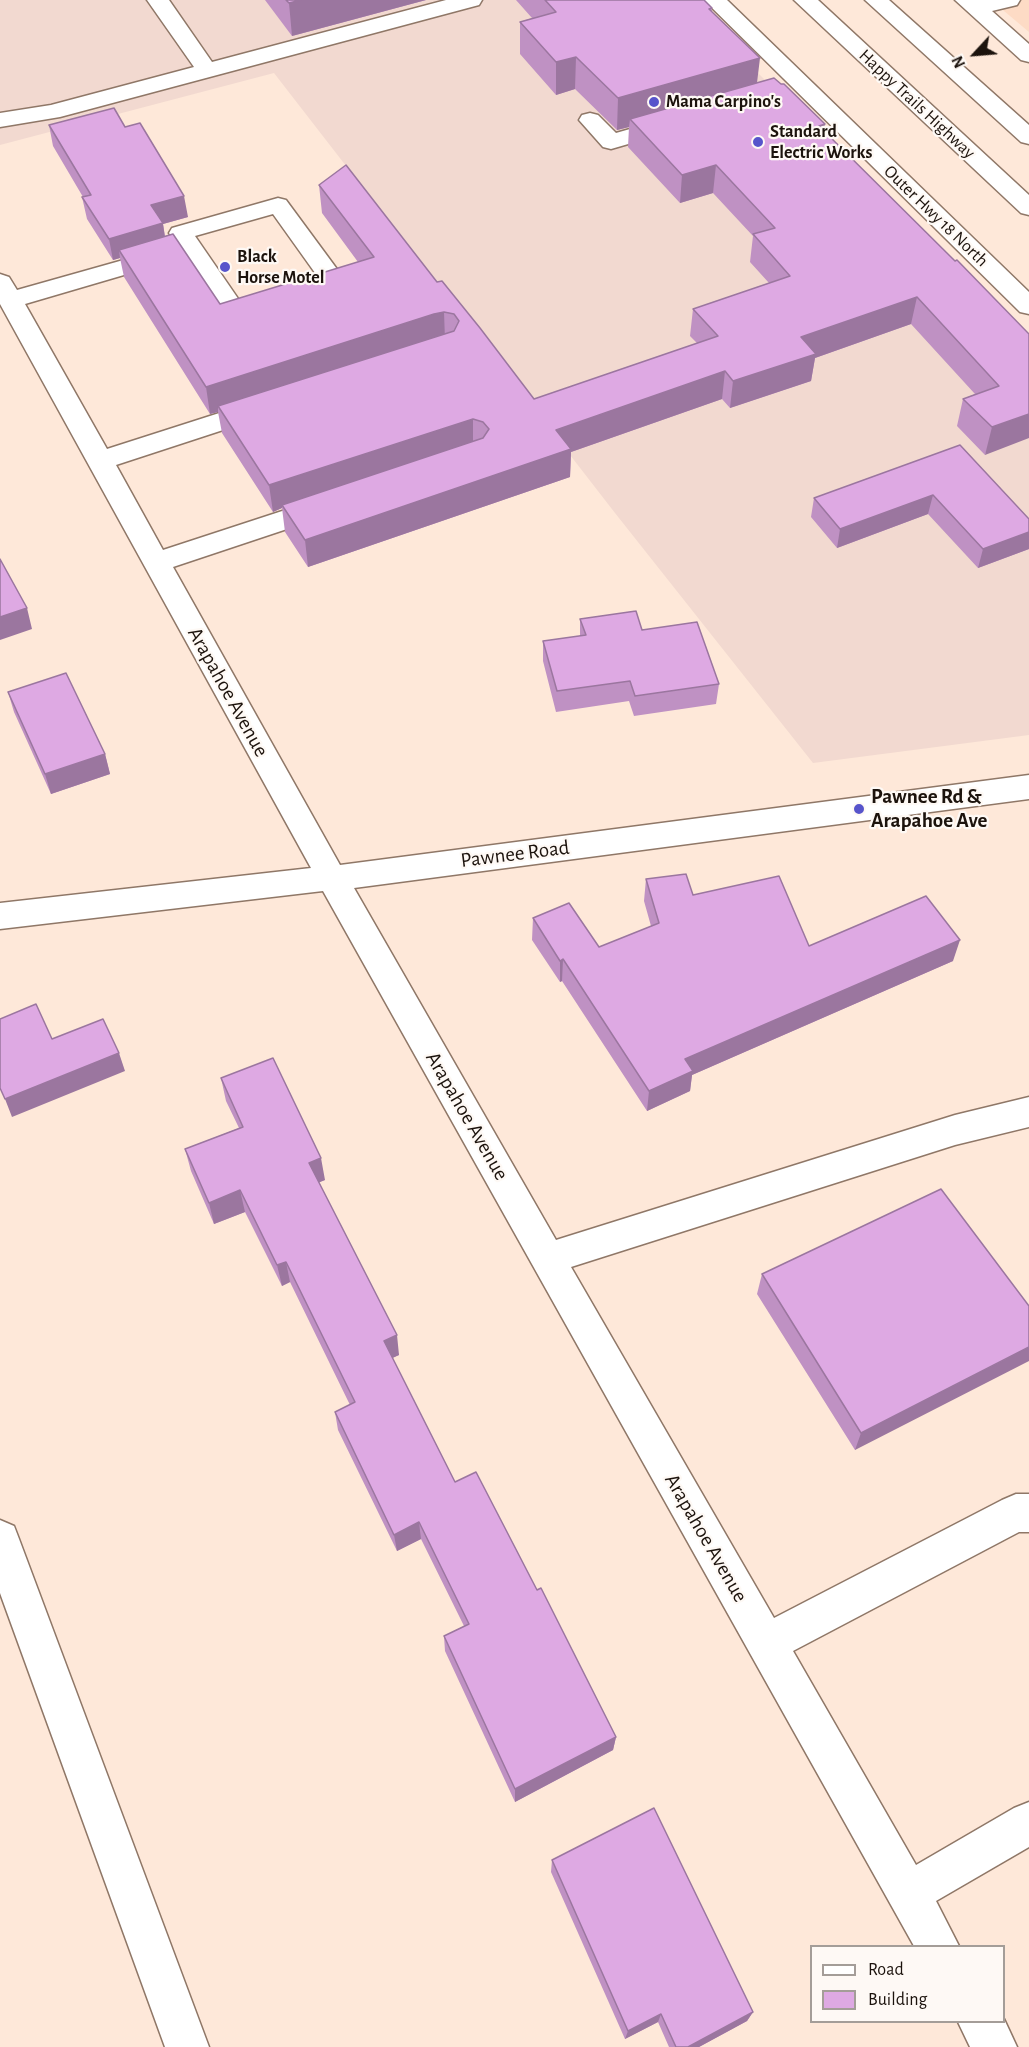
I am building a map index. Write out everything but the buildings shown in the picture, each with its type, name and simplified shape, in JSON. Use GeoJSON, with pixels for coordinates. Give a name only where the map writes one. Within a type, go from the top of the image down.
{"type":"FeatureCollection","features":[{"type":"Feature","properties":{"kind":"street"},"geometry":{"type":"LineString","coordinates":[[158,0],[207,70]]}},
{"type":"Feature","properties":{"kind":"street"},"geometry":{"type":"LineString","coordinates":[[0,120],[52,112],[471,0]]}},
{"type":"Feature","properties":{"kind":"street","name":"Outer Hwy 18 North"},"geometry":{"type":"LineString","coordinates":[[715,0],[1029,306]]}},
{"type":"Feature","properties":{"kind":"street","name":"Happy Trails Highway"},"geometry":{"type":"LineString","coordinates":[[805,0],[1029,208]]}},
{"type":"Feature","properties":{"kind":"street"},"geometry":{"type":"LineString","coordinates":[[876,0],[1029,137]]}},
{"type":"Feature","properties":{"kind":"street"},"geometry":{"type":"LineString","coordinates":[[971,5],[1009,0]]}},
{"type":"Feature","properties":{"kind":"street"},"geometry":{"type":"LineString","coordinates":[[971,5],[1025,46]]}},
{"type":"Feature","properties":{"kind":"street"},"geometry":{"type":"LineString","coordinates":[[776,94],[804,86]]}},
{"type":"Feature","properties":{"kind":"street"},"geometry":{"type":"LineString","coordinates":[[590,120],[611,142],[688,120]]}},
{"type":"Feature","properties":{"kind":"street"},"geometry":{"type":"LineString","coordinates":[[278,205],[333,280],[233,310],[191,248],[181,233],[278,205]]}},
{"type":"Feature","properties":{"kind":"street"},"geometry":{"type":"LineString","coordinates":[[5,291],[191,248]]}},
{"type":"Feature","properties":{"kind":"street","name":"Arapahoe Avenue"},"geometry":{"type":"LineString","coordinates":[[5,291],[332,878],[937,1945]]}},
{"type":"Feature","properties":{"kind":"street"},"geometry":{"type":"LineString","coordinates":[[100,461],[290,399]]}},
{"type":"Feature","properties":{"kind":"street"},"geometry":{"type":"LineString","coordinates":[[156,562],[349,498]]}},
{"type":"Feature","properties":{"kind":"street","name":"Pawnee Road"},"geometry":{"type":"LineString","coordinates":[[0,916],[332,878],[1029,787]]}},
{"type":"Feature","properties":{"kind":"street"},"geometry":{"type":"LineString","coordinates":[[548,1258],[955,1130],[1029,1112]]}},
{"type":"Feature","properties":{"kind":"street"},"geometry":{"type":"LineString","coordinates":[[766,1644],[1016,1513],[1029,1513]]}},
{"type":"Feature","properties":{"kind":"street"},"geometry":{"type":"LineString","coordinates":[[0,1539],[187,2047]]}},
{"type":"Feature","properties":{"kind":"street"},"geometry":{"type":"LineString","coordinates":[[908,1894],[1029,1823]]}},
{"type":"Feature","properties":{"kind":"street"},"geometry":{"type":"LineString","coordinates":[[981,2023],[995,2047]]}},
{"type":"Feature","properties":{"kind":"shaded area"},"geometry":{"type":"Polygon","coordinates":[[[0,0],[685,0],[1029,344],[1029,735],[813,763],[615,513],[274,73],[0,145],[0,0]]]}},
{"type":"Feature","properties":{"kind":"shaded area"},"geometry":{"type":"Polygon","coordinates":[[[991,0],[1029,0],[1029,32],[991,0]]]}},
{"type":"Feature","properties":{"kind":"place","name":"Mama Carpino's"},"geometry":{"type":"Point","coordinates":[654,102]}},
{"type":"Feature","properties":{"kind":"place","name":"Standard Electric Works"},"geometry":{"type":"Point","coordinates":[758,142]}},
{"type":"Feature","properties":{"kind":"place","name":"Black Horse Motel"},"geometry":{"type":"Point","coordinates":[225,267]}},
{"type":"Feature","properties":{"kind":"place","name":"Pawnee Rd & Arapahoe Ave"},"geometry":{"type":"Point","coordinates":[859,809]}}]}
